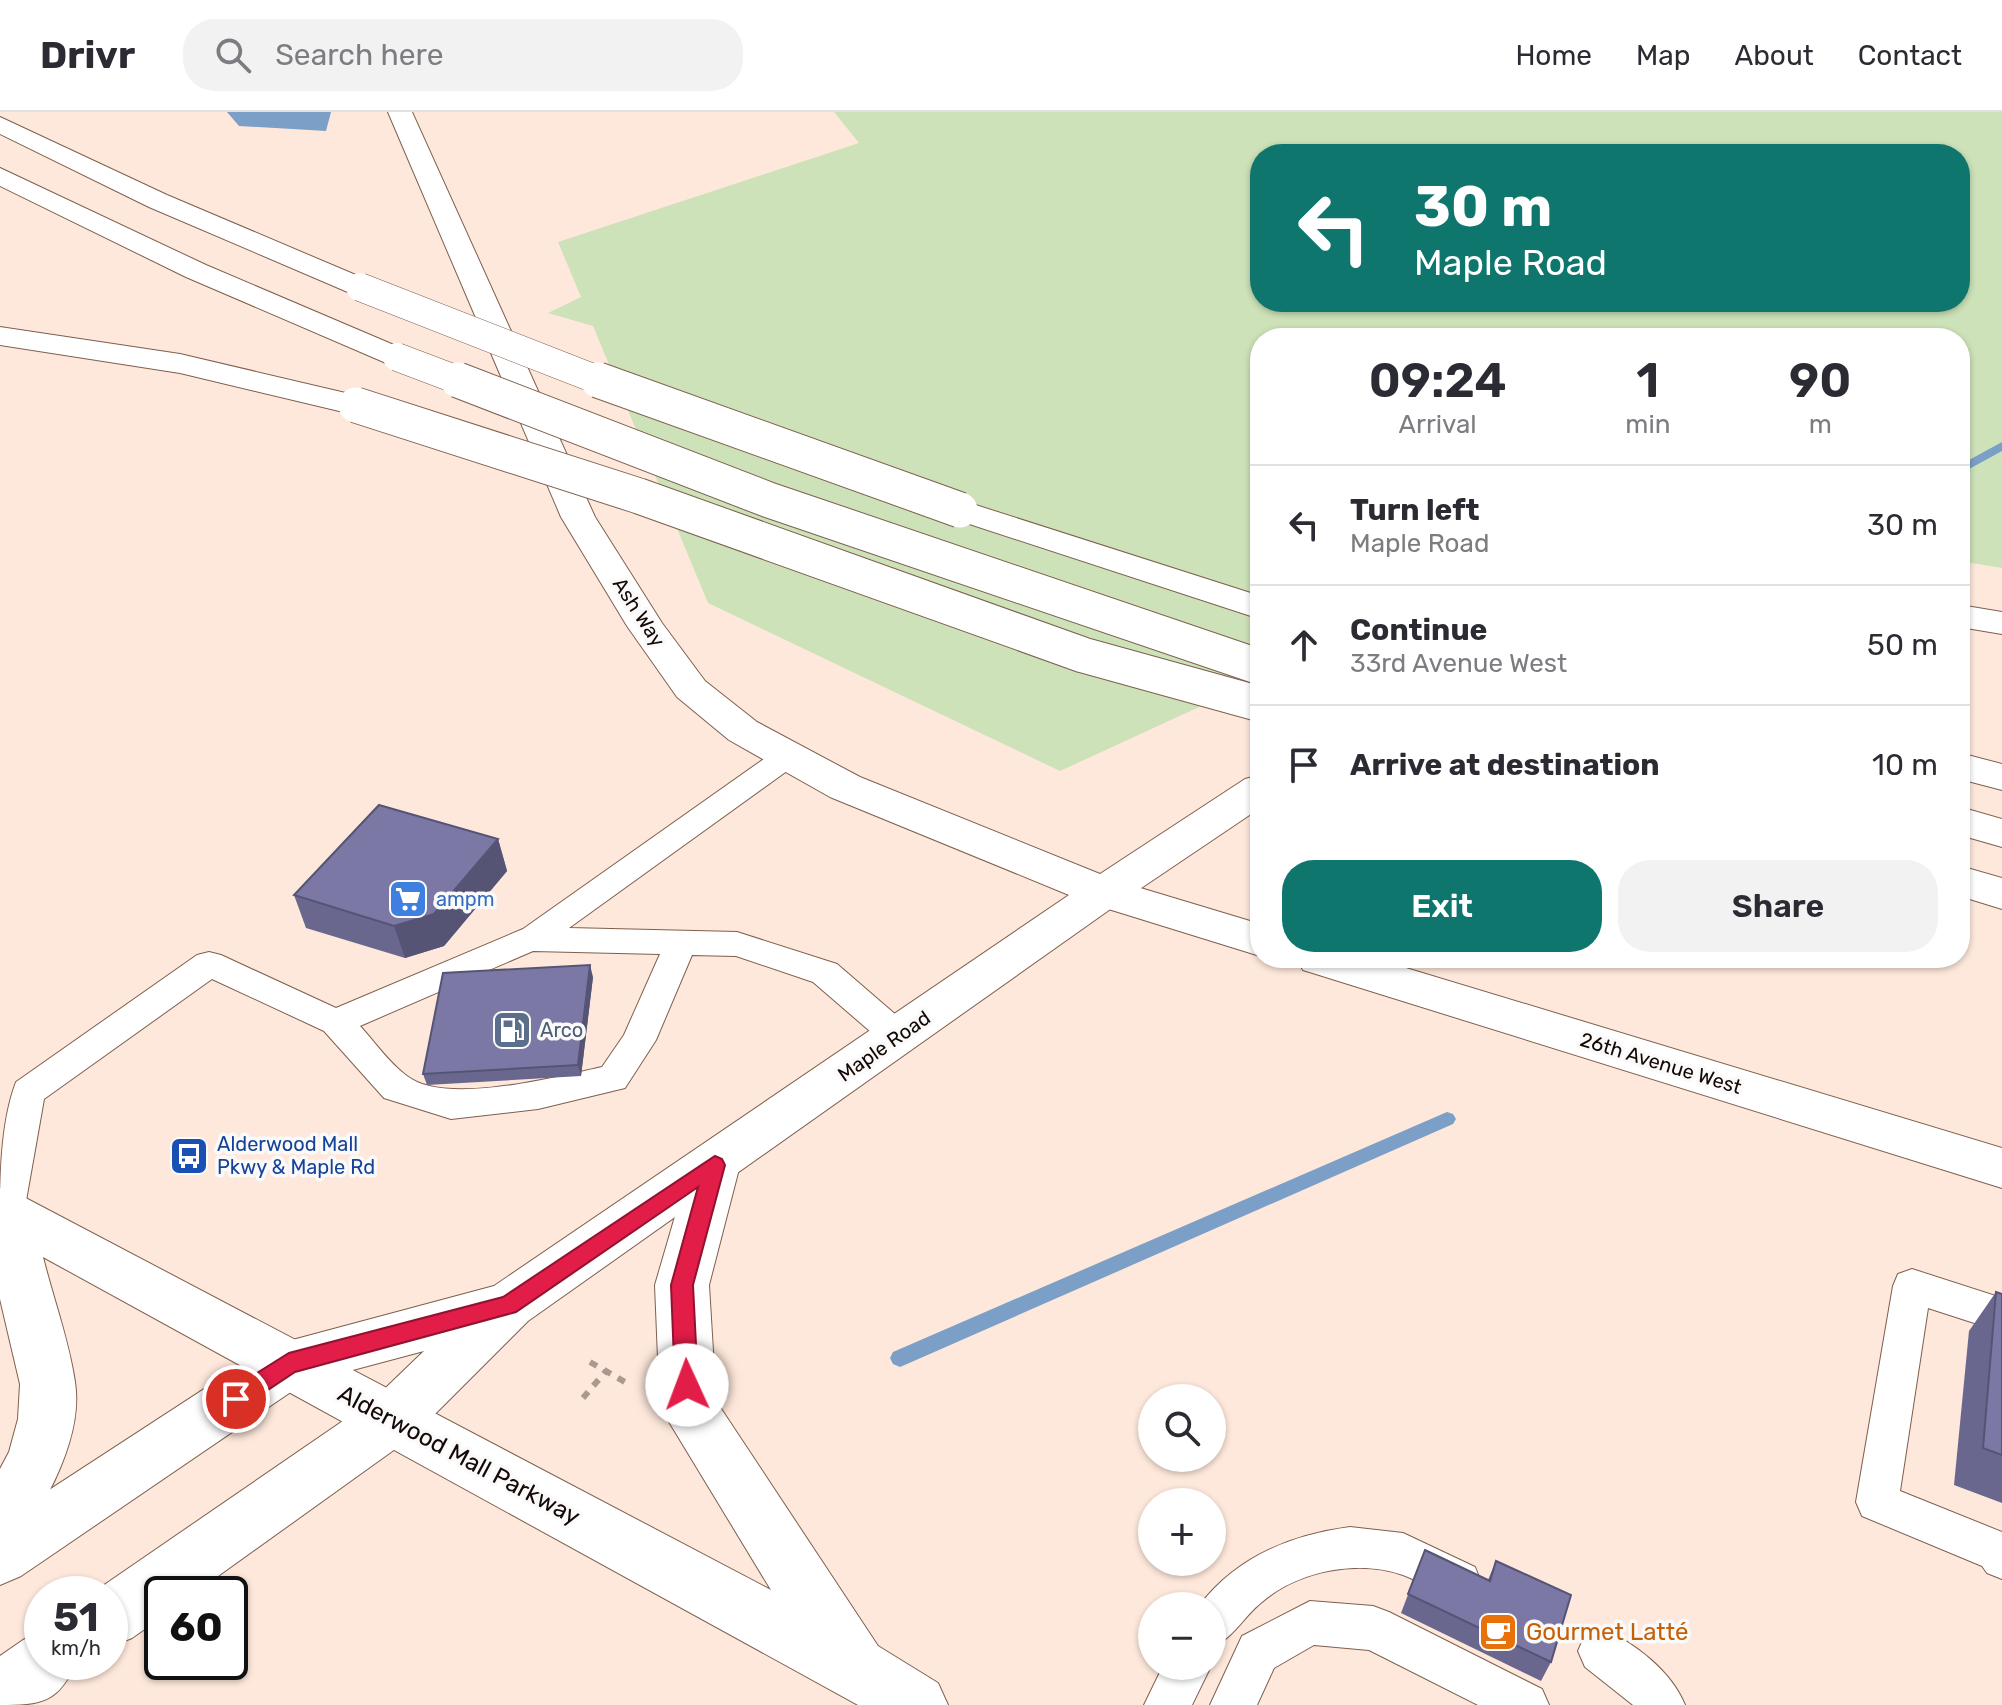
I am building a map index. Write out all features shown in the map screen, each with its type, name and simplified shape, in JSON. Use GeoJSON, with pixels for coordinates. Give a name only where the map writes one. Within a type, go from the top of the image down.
{"type":"FeatureCollection","features":[{"type":"Feature","properties":{"kind":"main road","name":"Ash Way"},"geometry":{"type":"LineString","coordinates":[[400,112],[578,517],[646,626],[691,689],[743,731],[845,787],[1104,892]]}},
{"type":"Feature","properties":{"kind":"main road"},"geometry":{"type":"LineString","coordinates":[[0,124],[158,201],[360,287],[638,396],[960,510],[1250,605]]}},
{"type":"Feature","properties":{"kind":"main road"},"geometry":{"type":"LineString","coordinates":[[0,176],[64,211],[196,273],[397,357],[769,500],[1250,664]]}},
{"type":"Feature","properties":{"kind":"main road"},"geometry":{"type":"LineString","coordinates":[[0,336],[124,351],[276,382],[356,405],[639,496],[1083,655],[1250,701]]}},
{"type":"Feature","properties":{"kind":"main road"},"geometry":{"type":"LineString","coordinates":[[960,510],[1250,583]]}},
{"type":"Feature","properties":{"kind":"main road"},"geometry":{"type":"LineString","coordinates":[[1970,618],[2002,623]]}},
{"type":"Feature","properties":{"kind":"main road"},"geometry":{"type":"LineString","coordinates":[[1970,769],[2002,777]]}},
{"type":"Feature","properties":{"kind":"main road","name":"Maple Road"},"geometry":{"type":"LineString","coordinates":[[128,1604],[392,1419],[509,1305],[715,1165],[1104,892],[1250,796]]}},
{"type":"Feature","properties":{"kind":"main road"},"geometry":{"type":"LineString","coordinates":[[1970,824],[2002,833]]}},
{"type":"Feature","properties":{"kind":"main road"},"geometry":{"type":"LineString","coordinates":[[1970,884],[2002,894]]}},
{"type":"Feature","properties":{"kind":"main road"},"geometry":{"type":"LineString","coordinates":[[1104,892],[1250,937]]}},
{"type":"Feature","properties":{"kind":"main road"},"geometry":{"type":"LineString","coordinates":[[1970,894],[2002,902]]}},
{"type":"Feature","properties":{"kind":"main road","name":"26th Avenue West"},"geometry":{"type":"LineString","coordinates":[[1352,968],[2002,1168]]}},
{"type":"Feature","properties":{"kind":"main road"},"geometry":{"type":"LineString","coordinates":[[715,1165],[682,1285],[688,1407],[856,1668]]}},
{"type":"Feature","properties":{"kind":"main road"},"geometry":{"type":"LineString","coordinates":[[0,1518],[13,1502],[36,1459],[46,1419],[48,1384],[2,1210]]}},
{"type":"Feature","properties":{"kind":"main road","name":"Alderwood Mall Parkway"},"geometry":{"type":"LineString","coordinates":[[2,1210],[856,1668],[916,1705]]}},
{"type":"Feature","properties":{"kind":"main road","name":"Maple Road"},"geometry":{"type":"LineString","coordinates":[[0,1556],[289,1363],[509,1305]]}},
{"type":"Feature","properties":{"kind":"main road"},"geometry":{"type":"LineString","coordinates":[[0,1693],[24,1676]]}},
{"type":"Feature","properties":{"kind":"lane"},"geometry":{"type":"LineString","coordinates":[[336,1022],[530,939],[788,756]]}},
{"type":"Feature","properties":{"kind":"lane"},"geometry":{"type":"LineString","coordinates":[[530,939],[737,944],[825,973],[898,1036]]}},
{"type":"Feature","properties":{"kind":"lane"},"geometry":{"type":"LineString","coordinates":[[2,1210],[28,1092],[209,964],[336,1022],[396,1088],[451,1105],[538,1095],[613,1078],[639,1040],[681,942]]}},
{"type":"Feature","properties":{"kind":"lane"},"geometry":{"type":"LineString","coordinates":[[2000,1554],[1877,1502],[1912,1286],[2002,1315]]}},
{"type":"Feature","properties":{"kind":"lane"},"geometry":{"type":"LineString","coordinates":[[1226,1609],[1249,1582],[1301,1556],[1355,1546],[1404,1554],[1484,1594]]}},
{"type":"Feature","properties":{"kind":"lane"},"geometry":{"type":"LineString","coordinates":[[1233,1705],[1258,1652],[1310,1623],[1373,1628],[1526,1705]]}},
{"type":"Feature","properties":{"kind":"lane"},"geometry":{"type":"LineString","coordinates":[[1601,1651],[1653,1692],[1662,1705]]}},
{"type":"Feature","properties":{"kind":"lane"},"geometry":{"type":"LineString","coordinates":[[1167,1705],[1180,1680]]}},
{"type":"Feature","properties":{"kind":"path"},"geometry":{"type":"LineString","coordinates":[[590,1362],[634,1387]]}},
{"type":"Feature","properties":{"kind":"path"},"geometry":{"type":"LineString","coordinates":[[583,1398],[606,1371]]}},
{"type":"Feature","properties":{"kind":"green space"},"geometry":{"type":"Polygon","coordinates":[[[834,112],[2002,112],[2002,568],[1970,563],[1970,328],[1250,328],[1250,684],[1060,771],[708,603],[593,326],[548,313],[581,297],[558,242],[859,143],[834,112]]]}},
{"type":"Feature","properties":{"kind":"water"},"geometry":{"type":"Polygon","coordinates":[[[227,112],[331,112],[326,131],[239,126],[227,112]]]}},
{"type":"Feature","properties":{"kind":"building"},"geometry":{"type":"Polygon","coordinates":[[[379,805],[498,839],[434,914],[394,926],[294,895],[379,805]]]}},
{"type":"Feature","properties":{"kind":"building","name":"Arco"},"geometry":{"type":"Polygon","coordinates":[[[590,965],[578,1065],[423,1074],[443,973],[590,965]]]}},
{"type":"Feature","properties":{"kind":"building"},"geometry":{"type":"Polygon","coordinates":[[[1996,1292],[2002,1294],[2002,1455],[1983,1448],[1996,1292]]]}},
{"type":"Feature","properties":{"kind":"building","name":"Gourmet Latté"},"geometry":{"type":"Polygon","coordinates":[[[1425,1550],[1490,1581],[1496,1561],[1571,1595],[1551,1662],[1408,1594],[1425,1550]]]}},
{"type":"Feature","properties":{"kind":"waterway"},"geometry":{"type":"LineString","coordinates":[[1970,464],[2002,446]]}},
{"type":"Feature","properties":{"kind":"waterway"},"geometry":{"type":"LineString","coordinates":[[900,1358],[1447,1119]]}},
{"type":"Feature","properties":{"kind":"place","name":"ampm"},"geometry":{"type":"Point","coordinates":[408,899]}},
{"type":"Feature","properties":{"kind":"place","name":"Arco"},"geometry":{"type":"Point","coordinates":[512,1030]}},
{"type":"Feature","properties":{"kind":"place","name":"Alderwood Mall Pkwy & Maple Rd"},"geometry":{"type":"Point","coordinates":[189,1156]}},
{"type":"Feature","properties":{"kind":"place","name":"Gourmet Latté"},"geometry":{"type":"Point","coordinates":[1498,1632]}},
{"type":"Feature","properties":{"kind":"route"},"geometry":{"type":"LineString","coordinates":[[236,1399],[289,1363],[509,1305],[715,1165],[682,1285],[687,1385]]}}]}
